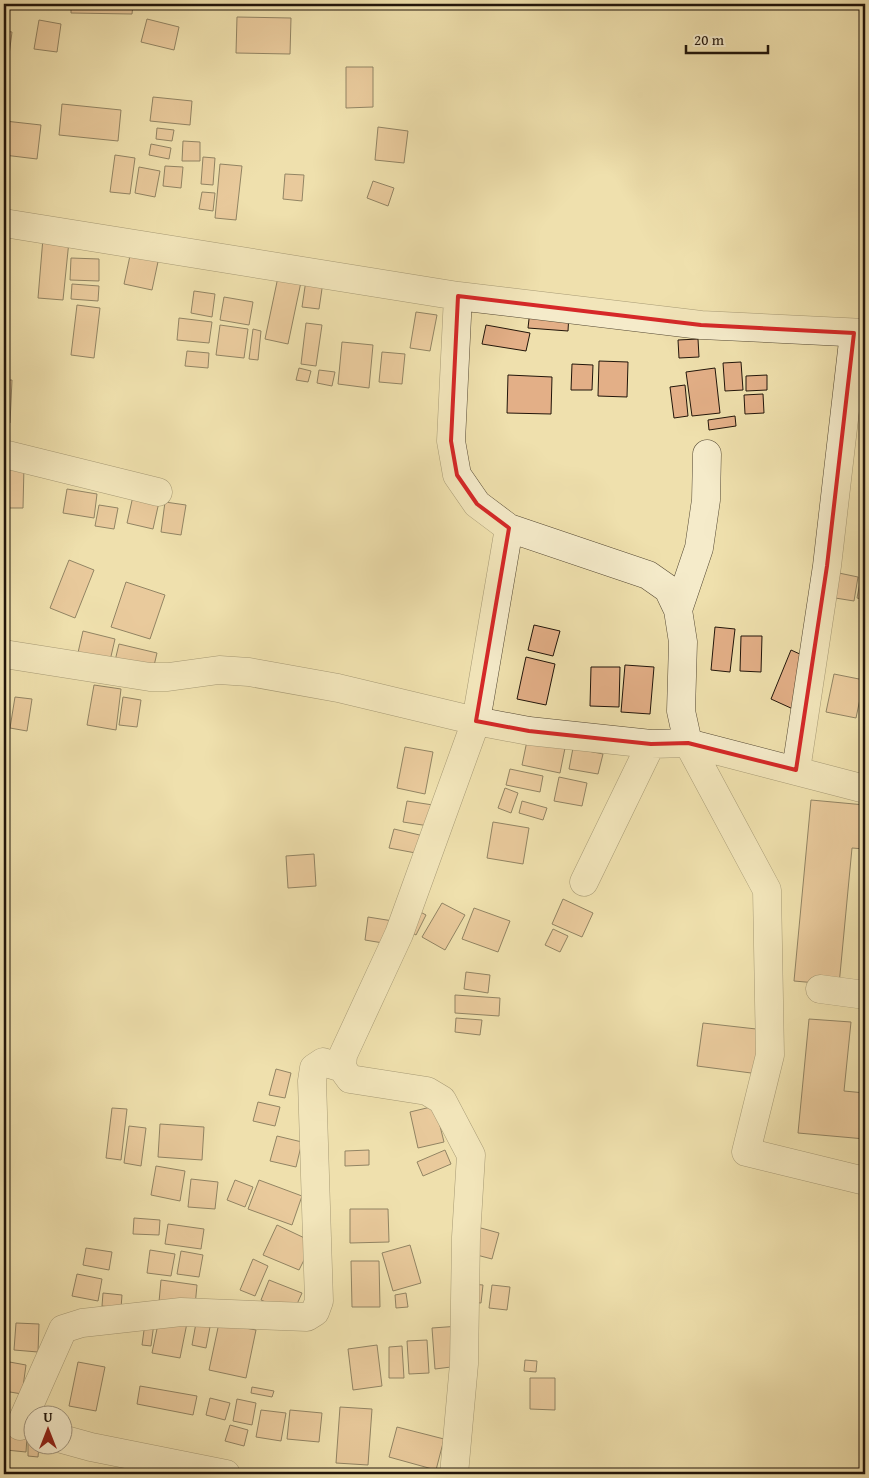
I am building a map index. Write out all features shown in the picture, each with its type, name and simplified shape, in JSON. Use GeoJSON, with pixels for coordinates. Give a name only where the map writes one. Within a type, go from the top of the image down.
{"type":"FeatureCollection","features":[{"type":"Feature","properties":{"kind":"street"},"geometry":{"type":"LineString","coordinates":[[4,223],[458,296],[702,325],[860,333],[796,770]]}},
{"type":"Feature","properties":{"kind":"street"},"geometry":{"type":"LineString","coordinates":[[458,296],[451,441],[457,474],[476,504],[509,528],[648,575],[668,589],[678,610],[683,642],[681,711],[688,743],[767,890],[770,1055],[746,1152],[865,1181]]}},
{"type":"Feature","properties":{"kind":"street"},"geometry":{"type":"LineString","coordinates":[[4,454],[158,492]]}},
{"type":"Feature","properties":{"kind":"street"},"geometry":{"type":"LineString","coordinates":[[678,610],[699,548],[706,500],[707,454]]}},
{"type":"Feature","properties":{"kind":"street"},"geometry":{"type":"LineString","coordinates":[[342,1068],[343,1055],[349,1040],[399,934],[476,721],[509,528]]}},
{"type":"Feature","properties":{"kind":"street"},"geometry":{"type":"LineString","coordinates":[[4,654],[150,677],[168,677],[219,670],[249,672],[338,688],[476,721],[529,731],[651,744],[688,743],[865,789]]}},
{"type":"Feature","properties":{"kind":"street"},"geometry":{"type":"LineString","coordinates":[[584,882],[651,744]]}},
{"type":"Feature","properties":{"kind":"street"},"geometry":{"type":"LineString","coordinates":[[820,989],[865,995]]}},
{"type":"Feature","properties":{"kind":"street"},"geometry":{"type":"LineString","coordinates":[[19,1426],[63,1329],[82,1324],[182,1312],[278,1318],[306,1317],[315,1312],[319,1301],[312,1081],[314,1068],[323,1062],[342,1068],[350,1079],[427,1091],[442,1100],[471,1155],[466,1237],[464,1364],[454,1474]]}},
{"type":"Feature","properties":{"kind":"street"},"geometry":{"type":"LineString","coordinates":[[72,1442],[182,1469],[226,1474]]}},
{"type":"Feature","properties":{"kind":"highlighted area"},"geometry":{"type":"Polygon","coordinates":[[[458,296],[701,325],[854,333],[827,566],[796,770],[688,743],[651,744],[529,731],[476,721],[509,528],[477,504],[457,475],[451,441],[458,296]]]}},
{"type":"Feature","properties":{"kind":"building"},"geometry":{"type":"Polygon","coordinates":[[[71,4],[133,4],[132,14],[71,13],[71,4]]]}},
{"type":"Feature","properties":{"kind":"building"},"geometry":{"type":"Polygon","coordinates":[[[237,17],[291,18],[290,54],[236,53],[237,17]]]}},
{"type":"Feature","properties":{"kind":"building"},"geometry":{"type":"Polygon","coordinates":[[[147,19],[179,27],[174,50],[141,42],[147,19]]]}},
{"type":"Feature","properties":{"kind":"building"},"geometry":{"type":"Polygon","coordinates":[[[39,20],[61,24],[57,52],[34,49],[39,20]]]}},
{"type":"Feature","properties":{"kind":"building"},"geometry":{"type":"Polygon","coordinates":[[[4,31],[12,32],[9,55],[4,54],[4,31]]]}},
{"type":"Feature","properties":{"kind":"building"},"geometry":{"type":"Polygon","coordinates":[[[346,67],[373,67],[373,107],[346,108],[346,67]]]}},
{"type":"Feature","properties":{"kind":"building"},"geometry":{"type":"Polygon","coordinates":[[[153,97],[192,101],[190,125],[150,121],[153,97]]]}},
{"type":"Feature","properties":{"kind":"building"},"geometry":{"type":"Polygon","coordinates":[[[62,104],[121,110],[118,141],[59,135],[62,104]]]}},
{"type":"Feature","properties":{"kind":"building"},"geometry":{"type":"Polygon","coordinates":[[[5,121],[41,125],[37,159],[4,155],[5,121]]]}},
{"type":"Feature","properties":{"kind":"building"},"geometry":{"type":"Polygon","coordinates":[[[378,127],[408,131],[404,163],[375,160],[378,127]]]}},
{"type":"Feature","properties":{"kind":"building"},"geometry":{"type":"Polygon","coordinates":[[[157,128],[174,130],[172,141],[156,139],[157,128]]]}},
{"type":"Feature","properties":{"kind":"building"},"geometry":{"type":"Polygon","coordinates":[[[183,141],[200,142],[200,161],[182,161],[183,141]]]}},
{"type":"Feature","properties":{"kind":"building"},"geometry":{"type":"Polygon","coordinates":[[[151,144],[171,148],[169,159],[149,155],[151,144]]]}},
{"type":"Feature","properties":{"kind":"building"},"geometry":{"type":"Polygon","coordinates":[[[115,155],[135,158],[130,194],[110,192],[115,155]]]}},
{"type":"Feature","properties":{"kind":"building"},"geometry":{"type":"Polygon","coordinates":[[[203,157],[215,158],[213,185],[201,184],[203,157]]]}},
{"type":"Feature","properties":{"kind":"building"},"geometry":{"type":"Polygon","coordinates":[[[220,164],[242,166],[236,220],[215,218],[220,164]]]}},
{"type":"Feature","properties":{"kind":"building"},"geometry":{"type":"Polygon","coordinates":[[[165,166],[183,167],[181,188],[163,186],[165,166]]]}},
{"type":"Feature","properties":{"kind":"building"},"geometry":{"type":"Polygon","coordinates":[[[139,167],[160,171],[155,197],[135,193],[139,167]]]}},
{"type":"Feature","properties":{"kind":"building"},"geometry":{"type":"Polygon","coordinates":[[[285,174],[304,175],[302,201],[283,199],[285,174]]]}},
{"type":"Feature","properties":{"kind":"building"},"geometry":{"type":"Polygon","coordinates":[[[373,181],[394,188],[388,206],[367,198],[373,181]]]}},
{"type":"Feature","properties":{"kind":"building"},"geometry":{"type":"Polygon","coordinates":[[[202,192],[215,193],[213,211],[199,209],[202,192]]]}},
{"type":"Feature","properties":{"kind":"building"},"geometry":{"type":"Polygon","coordinates":[[[43,238],[69,241],[63,300],[38,298],[43,238]]]}},
{"type":"Feature","properties":{"kind":"building"},"geometry":{"type":"Polygon","coordinates":[[[131,251],[159,257],[152,290],[124,284],[131,251]]]}},
{"type":"Feature","properties":{"kind":"building"},"geometry":{"type":"Polygon","coordinates":[[[71,258],[99,259],[99,281],[70,280],[71,258]]]}},
{"type":"Feature","properties":{"kind":"building"},"geometry":{"type":"Polygon","coordinates":[[[278,277],[301,282],[288,344],[265,339],[278,277]]]}},
{"type":"Feature","properties":{"kind":"building"},"geometry":{"type":"Polygon","coordinates":[[[306,280],[323,282],[319,309],[302,307],[306,280]]]}},
{"type":"Feature","properties":{"kind":"building"},"geometry":{"type":"Polygon","coordinates":[[[72,284],[99,286],[98,301],[71,299],[72,284]]]}},
{"type":"Feature","properties":{"kind":"building"},"geometry":{"type":"Polygon","coordinates":[[[194,291],[215,294],[212,317],[191,313],[194,291]]]}},
{"type":"Feature","properties":{"kind":"building"},"geometry":{"type":"Polygon","coordinates":[[[224,297],[253,302],[249,325],[220,320],[224,297]]]}},
{"type":"Feature","properties":{"kind":"building"},"geometry":{"type":"Polygon","coordinates":[[[77,305],[100,308],[94,358],[71,355],[77,305]]]}},
{"type":"Feature","properties":{"kind":"building"},"geometry":{"type":"Polygon","coordinates":[[[530,310],[569,313],[568,331],[528,328],[530,310]]]}},
{"type":"Feature","properties":{"kind":"building"},"geometry":{"type":"Polygon","coordinates":[[[416,312],[437,315],[430,351],[410,348],[416,312]]]}},
{"type":"Feature","properties":{"kind":"building"},"geometry":{"type":"Polygon","coordinates":[[[179,318],[212,322],[209,343],[177,340],[179,318]]]}},
{"type":"Feature","properties":{"kind":"building"},"geometry":{"type":"Polygon","coordinates":[[[306,323],[322,325],[316,366],[301,364],[306,323]]]}},
{"type":"Feature","properties":{"kind":"building"},"geometry":{"type":"Polygon","coordinates":[[[220,325],[248,329],[244,358],[216,355],[220,325]]]}},
{"type":"Feature","properties":{"kind":"building"},"geometry":{"type":"Polygon","coordinates":[[[486,325],[530,333],[526,351],[482,344],[486,325]]]}},
{"type":"Feature","properties":{"kind":"building"},"geometry":{"type":"Polygon","coordinates":[[[253,329],[261,331],[258,360],[249,359],[253,329]]]}},
{"type":"Feature","properties":{"kind":"building"},"geometry":{"type":"Polygon","coordinates":[[[698,339],[699,357],[679,358],[678,340],[698,339]]]}},
{"type":"Feature","properties":{"kind":"building"},"geometry":{"type":"Polygon","coordinates":[[[342,342],[373,345],[369,388],[338,384],[342,342]]]}},
{"type":"Feature","properties":{"kind":"building"},"geometry":{"type":"Polygon","coordinates":[[[187,351],[209,353],[208,368],[185,366],[187,351]]]}},
{"type":"Feature","properties":{"kind":"building"},"geometry":{"type":"Polygon","coordinates":[[[382,352],[405,354],[402,384],[379,382],[382,352]]]}},
{"type":"Feature","properties":{"kind":"building"},"geometry":{"type":"Polygon","coordinates":[[[599,361],[628,362],[627,397],[598,396],[599,361]]]}},
{"type":"Feature","properties":{"kind":"building"},"geometry":{"type":"Polygon","coordinates":[[[741,362],[743,390],[725,391],[723,363],[741,362]]]}},
{"type":"Feature","properties":{"kind":"building"},"geometry":{"type":"Polygon","coordinates":[[[572,364],[593,365],[592,390],[571,390],[572,364]]]}},
{"type":"Feature","properties":{"kind":"building"},"geometry":{"type":"Polygon","coordinates":[[[299,368],[311,371],[308,382],[296,380],[299,368]]]}},
{"type":"Feature","properties":{"kind":"building"},"geometry":{"type":"Polygon","coordinates":[[[715,368],[720,413],[692,416],[686,372],[715,368]]]}},
{"type":"Feature","properties":{"kind":"building"},"geometry":{"type":"Polygon","coordinates":[[[319,370],[335,372],[332,386],[317,383],[319,370]]]}},
{"type":"Feature","properties":{"kind":"building"},"geometry":{"type":"Polygon","coordinates":[[[508,375],[552,377],[551,414],[507,413],[508,375]]]}},
{"type":"Feature","properties":{"kind":"building"},"geometry":{"type":"Polygon","coordinates":[[[767,375],[767,390],[746,391],[746,376],[767,375]]]}},
{"type":"Feature","properties":{"kind":"building"},"geometry":{"type":"Polygon","coordinates":[[[4,380],[12,380],[10,423],[4,423],[4,380]]]}},
{"type":"Feature","properties":{"kind":"building"},"geometry":{"type":"Polygon","coordinates":[[[685,385],[688,416],[674,418],[670,387],[685,385]]]}},
{"type":"Feature","properties":{"kind":"building"},"geometry":{"type":"Polygon","coordinates":[[[763,394],[764,413],[745,414],[744,395],[763,394]]]}},
{"type":"Feature","properties":{"kind":"building"},"geometry":{"type":"Polygon","coordinates":[[[735,416],[736,426],[709,430],[708,420],[735,416]]]}},
{"type":"Feature","properties":{"kind":"building"},"geometry":{"type":"Polygon","coordinates":[[[4,466],[24,466],[23,508],[4,508],[4,466]]]}},
{"type":"Feature","properties":{"kind":"building"},"geometry":{"type":"Polygon","coordinates":[[[67,489],[97,494],[94,518],[63,513],[67,489]]]}},
{"type":"Feature","properties":{"kind":"building"},"geometry":{"type":"Polygon","coordinates":[[[133,496],[159,502],[153,529],[127,523],[133,496]]]}},
{"type":"Feature","properties":{"kind":"building"},"geometry":{"type":"Polygon","coordinates":[[[165,502],[186,505],[181,535],[161,532],[165,502]]]}},
{"type":"Feature","properties":{"kind":"building"},"geometry":{"type":"Polygon","coordinates":[[[99,505],[118,508],[114,529],[95,526],[99,505]]]}},
{"type":"Feature","properties":{"kind":"building"},"geometry":{"type":"Polygon","coordinates":[[[69,560],[94,570],[75,618],[50,608],[69,560]]]}},
{"type":"Feature","properties":{"kind":"building"},"geometry":{"type":"Polygon","coordinates":[[[865,561],[865,600],[857,598],[865,561]]]}},
{"type":"Feature","properties":{"kind":"building"},"geometry":{"type":"Polygon","coordinates":[[[834,572],[858,577],[854,601],[829,597],[834,572]]]}},
{"type":"Feature","properties":{"kind":"building"},"geometry":{"type":"Polygon","coordinates":[[[126,582],[165,595],[150,639],[111,627],[126,582]]]}},
{"type":"Feature","properties":{"kind":"building"},"geometry":{"type":"Polygon","coordinates":[[[534,625],[560,631],[553,656],[528,650],[534,625]]]}},
{"type":"Feature","properties":{"kind":"building"},"geometry":{"type":"Polygon","coordinates":[[[715,627],[735,629],[730,672],[711,670],[715,627]]]}},
{"type":"Feature","properties":{"kind":"building"},"geometry":{"type":"Polygon","coordinates":[[[83,631],[115,639],[109,665],[77,657],[83,631]]]}},
{"type":"Feature","properties":{"kind":"building"},"geometry":{"type":"Polygon","coordinates":[[[741,636],[762,636],[761,672],[740,671],[741,636]]]}},
{"type":"Feature","properties":{"kind":"building"},"geometry":{"type":"Polygon","coordinates":[[[119,644],[157,653],[152,674],[114,665],[119,644]]]}},
{"type":"Feature","properties":{"kind":"building"},"geometry":{"type":"Polygon","coordinates":[[[791,650],[813,660],[793,709],[771,699],[791,650]]]}},
{"type":"Feature","properties":{"kind":"building"},"geometry":{"type":"Polygon","coordinates":[[[526,657],[555,664],[546,705],[517,699],[526,657]]]}},
{"type":"Feature","properties":{"kind":"building"},"geometry":{"type":"Polygon","coordinates":[[[625,665],[654,667],[650,714],[621,712],[625,665]]]}},
{"type":"Feature","properties":{"kind":"building"},"geometry":{"type":"Polygon","coordinates":[[[591,667],[620,667],[619,707],[590,706],[591,667]]]}},
{"type":"Feature","properties":{"kind":"building"},"geometry":{"type":"Polygon","coordinates":[[[834,674],[864,680],[856,718],[826,712],[834,674]]]}},
{"type":"Feature","properties":{"kind":"building"},"geometry":{"type":"Polygon","coordinates":[[[94,685],[121,689],[116,730],[87,725],[94,685]]]}},
{"type":"Feature","properties":{"kind":"building"},"geometry":{"type":"Polygon","coordinates":[[[4,697],[9,698],[7,727],[4,727],[4,697]]]}},
{"type":"Feature","properties":{"kind":"building"},"geometry":{"type":"Polygon","coordinates":[[[15,697],[32,699],[27,731],[10,728],[15,697]]]}},
{"type":"Feature","properties":{"kind":"building"},"geometry":{"type":"Polygon","coordinates":[[[123,697],[141,700],[137,727],[119,725],[123,697]]]}},
{"type":"Feature","properties":{"kind":"building"},"geometry":{"type":"Polygon","coordinates":[[[528,736],[566,743],[560,773],[522,765],[528,736]]]}},
{"type":"Feature","properties":{"kind":"building"},"geometry":{"type":"Polygon","coordinates":[[[405,747],[433,752],[425,794],[397,788],[405,747]]]}},
{"type":"Feature","properties":{"kind":"building"},"geometry":{"type":"Polygon","coordinates":[[[573,748],[603,754],[598,774],[569,769],[573,748]]]}},
{"type":"Feature","properties":{"kind":"building"},"geometry":{"type":"Polygon","coordinates":[[[510,769],[543,776],[540,792],[506,785],[510,769]]]}},
{"type":"Feature","properties":{"kind":"building"},"geometry":{"type":"Polygon","coordinates":[[[559,777],[587,783],[582,806],[554,801],[559,777]]]}},
{"type":"Feature","properties":{"kind":"building"},"geometry":{"type":"Polygon","coordinates":[[[505,788],[518,793],[511,813],[498,808],[505,788]]]}},
{"type":"Feature","properties":{"kind":"building"},"geometry":{"type":"Polygon","coordinates":[[[811,800],[865,805],[865,849],[852,848],[839,985],[794,981],[811,800]]]}},
{"type":"Feature","properties":{"kind":"building"},"geometry":{"type":"Polygon","coordinates":[[[407,801],[433,805],[429,826],[403,822],[407,801]]]}},
{"type":"Feature","properties":{"kind":"building"},"geometry":{"type":"Polygon","coordinates":[[[522,801],[547,808],[543,820],[519,813],[522,801]]]}},
{"type":"Feature","properties":{"kind":"building"},"geometry":{"type":"Polygon","coordinates":[[[493,822],[529,828],[523,864],[487,858],[493,822]]]}},
{"type":"Feature","properties":{"kind":"building"},"geometry":{"type":"Polygon","coordinates":[[[394,829],[424,836],[421,854],[389,848],[394,829]]]}},
{"type":"Feature","properties":{"kind":"building"},"geometry":{"type":"Polygon","coordinates":[[[314,854],[316,886],[288,888],[286,856],[314,854]]]}},
{"type":"Feature","properties":{"kind":"building"},"geometry":{"type":"Polygon","coordinates":[[[563,899],[593,913],[582,937],[552,924],[563,899]]]}},
{"type":"Feature","properties":{"kind":"building"},"geometry":{"type":"Polygon","coordinates":[[[442,903],[465,915],[445,950],[422,937],[442,903]]]}},
{"type":"Feature","properties":{"kind":"building"},"geometry":{"type":"Polygon","coordinates":[[[413,908],[426,915],[416,935],[403,928],[413,908]]]}},
{"type":"Feature","properties":{"kind":"building"},"geometry":{"type":"Polygon","coordinates":[[[474,908],[510,921],[498,952],[462,939],[474,908]]]}},
{"type":"Feature","properties":{"kind":"building"},"geometry":{"type":"Polygon","coordinates":[[[368,917],[393,921],[389,944],[365,940],[368,917]]]}},
{"type":"Feature","properties":{"kind":"building"},"geometry":{"type":"Polygon","coordinates":[[[553,929],[568,936],[560,952],[545,945],[553,929]]]}},
{"type":"Feature","properties":{"kind":"building"},"geometry":{"type":"Polygon","coordinates":[[[466,972],[490,975],[488,993],[464,989],[466,972]]]}},
{"type":"Feature","properties":{"kind":"building"},"geometry":{"type":"Polygon","coordinates":[[[455,995],[500,998],[499,1016],[455,1013],[455,995]]]}},
{"type":"Feature","properties":{"kind":"building"},"geometry":{"type":"Polygon","coordinates":[[[456,1018],[482,1020],[480,1035],[455,1032],[456,1018]]]}},
{"type":"Feature","properties":{"kind":"building"},"geometry":{"type":"Polygon","coordinates":[[[809,1019],[851,1022],[844,1091],[865,1093],[865,1139],[798,1133],[809,1019]]]}},
{"type":"Feature","properties":{"kind":"building"},"geometry":{"type":"Polygon","coordinates":[[[703,1023],[765,1030],[759,1074],[697,1066],[703,1023]]]}},
{"type":"Feature","properties":{"kind":"building"},"geometry":{"type":"Polygon","coordinates":[[[276,1069],[291,1073],[285,1098],[269,1095],[276,1069]]]}},
{"type":"Feature","properties":{"kind":"building"},"geometry":{"type":"Polygon","coordinates":[[[258,1102],[280,1107],[275,1126],[253,1121],[258,1102]]]}},
{"type":"Feature","properties":{"kind":"building"},"geometry":{"type":"Polygon","coordinates":[[[435,1106],[444,1142],[418,1148],[410,1112],[435,1106]]]}},
{"type":"Feature","properties":{"kind":"building"},"geometry":{"type":"Polygon","coordinates":[[[112,1108],[127,1109],[121,1160],[106,1158],[112,1108]]]}},
{"type":"Feature","properties":{"kind":"building"},"geometry":{"type":"Polygon","coordinates":[[[160,1124],[204,1127],[202,1160],[158,1157],[160,1124]]]}},
{"type":"Feature","properties":{"kind":"building"},"geometry":{"type":"Polygon","coordinates":[[[129,1126],[146,1128],[141,1166],[124,1163],[129,1126]]]}},
{"type":"Feature","properties":{"kind":"building"},"geometry":{"type":"Polygon","coordinates":[[[277,1136],[302,1142],[296,1167],[270,1161],[277,1136]]]}},
{"type":"Feature","properties":{"kind":"building"},"geometry":{"type":"Polygon","coordinates":[[[369,1150],[369,1165],[345,1166],[345,1151],[369,1150]]]}},
{"type":"Feature","properties":{"kind":"building"},"geometry":{"type":"Polygon","coordinates":[[[445,1150],[451,1164],[423,1176],[417,1162],[445,1150]]]}},
{"type":"Feature","properties":{"kind":"building"},"geometry":{"type":"Polygon","coordinates":[[[156,1166],[185,1171],[180,1201],[151,1195],[156,1166]]]}},
{"type":"Feature","properties":{"kind":"building"},"geometry":{"type":"Polygon","coordinates":[[[191,1179],[218,1182],[215,1209],[188,1207],[191,1179]]]}},
{"type":"Feature","properties":{"kind":"building"},"geometry":{"type":"Polygon","coordinates":[[[235,1180],[253,1187],[245,1207],[227,1200],[235,1180]]]}},
{"type":"Feature","properties":{"kind":"building"},"geometry":{"type":"Polygon","coordinates":[[[259,1180],[302,1196],[292,1225],[248,1209],[259,1180]]]}},
{"type":"Feature","properties":{"kind":"building"},"geometry":{"type":"Polygon","coordinates":[[[350,1209],[388,1209],[389,1242],[350,1243],[350,1209]]]}},
{"type":"Feature","properties":{"kind":"building"},"geometry":{"type":"Polygon","coordinates":[[[134,1218],[160,1220],[159,1235],[133,1234],[134,1218]]]}},
{"type":"Feature","properties":{"kind":"building"},"geometry":{"type":"Polygon","coordinates":[[[168,1224],[204,1229],[201,1249],[165,1244],[168,1224]]]}},
{"type":"Feature","properties":{"kind":"building"},"geometry":{"type":"Polygon","coordinates":[[[277,1225],[313,1242],[299,1270],[263,1255],[277,1225]]]}},
{"type":"Feature","properties":{"kind":"building"},"geometry":{"type":"Polygon","coordinates":[[[481,1228],[499,1233],[492,1259],[473,1254],[481,1228]]]}},
{"type":"Feature","properties":{"kind":"building"},"geometry":{"type":"Polygon","coordinates":[[[410,1245],[421,1283],[393,1291],[382,1253],[410,1245]]]}},
{"type":"Feature","properties":{"kind":"building"},"geometry":{"type":"Polygon","coordinates":[[[86,1248],[112,1252],[109,1270],[83,1265],[86,1248]]]}},
{"type":"Feature","properties":{"kind":"building"},"geometry":{"type":"Polygon","coordinates":[[[150,1250],[175,1254],[171,1276],[147,1273],[150,1250]]]}},
{"type":"Feature","properties":{"kind":"building"},"geometry":{"type":"Polygon","coordinates":[[[181,1251],[203,1255],[199,1277],[177,1274],[181,1251]]]}},
{"type":"Feature","properties":{"kind":"building"},"geometry":{"type":"Polygon","coordinates":[[[253,1259],[268,1266],[255,1296],[240,1290],[253,1259]]]}},
{"type":"Feature","properties":{"kind":"building"},"geometry":{"type":"Polygon","coordinates":[[[351,1261],[379,1261],[380,1307],[352,1307],[351,1261]]]}},
{"type":"Feature","properties":{"kind":"building"},"geometry":{"type":"Polygon","coordinates":[[[77,1274],[102,1279],[98,1301],[72,1296],[77,1274]]]}},
{"type":"Feature","properties":{"kind":"building"},"geometry":{"type":"Polygon","coordinates":[[[161,1280],[197,1285],[195,1306],[159,1302],[161,1280]]]}},
{"type":"Feature","properties":{"kind":"building"},"geometry":{"type":"Polygon","coordinates":[[[269,1280],[302,1293],[293,1313],[261,1300],[269,1280]]]}},
{"type":"Feature","properties":{"kind":"building"},"geometry":{"type":"Polygon","coordinates":[[[471,1284],[483,1285],[481,1303],[469,1302],[471,1284]]]}},
{"type":"Feature","properties":{"kind":"building"},"geometry":{"type":"Polygon","coordinates":[[[492,1285],[510,1287],[507,1310],[489,1308],[492,1285]]]}},
{"type":"Feature","properties":{"kind":"building"},"geometry":{"type":"Polygon","coordinates":[[[103,1293],[122,1295],[121,1308],[102,1306],[103,1293]]]}},
{"type":"Feature","properties":{"kind":"building"},"geometry":{"type":"Polygon","coordinates":[[[406,1293],[408,1307],[396,1308],[395,1295],[406,1293]]]}},
{"type":"Feature","properties":{"kind":"building"},"geometry":{"type":"Polygon","coordinates":[[[159,1319],[187,1323],[180,1358],[152,1353],[159,1319]]]}},
{"type":"Feature","properties":{"kind":"building"},"geometry":{"type":"Polygon","coordinates":[[[16,1323],[39,1324],[38,1352],[14,1350],[16,1323]]]}},
{"type":"Feature","properties":{"kind":"building"},"geometry":{"type":"Polygon","coordinates":[[[145,1323],[154,1323],[151,1346],[142,1345],[145,1323]]]}},
{"type":"Feature","properties":{"kind":"building"},"geometry":{"type":"Polygon","coordinates":[[[196,1323],[210,1327],[206,1348],[192,1345],[196,1323]]]}},
{"type":"Feature","properties":{"kind":"building"},"geometry":{"type":"Polygon","coordinates":[[[219,1323],[256,1330],[246,1378],[209,1370],[219,1323]]]}},
{"type":"Feature","properties":{"kind":"building"},"geometry":{"type":"Polygon","coordinates":[[[460,1326],[459,1366],[435,1369],[432,1328],[460,1326]]]}},
{"type":"Feature","properties":{"kind":"building"},"geometry":{"type":"Polygon","coordinates":[[[427,1340],[429,1373],[409,1374],[407,1341],[427,1340]]]}},
{"type":"Feature","properties":{"kind":"building"},"geometry":{"type":"Polygon","coordinates":[[[377,1345],[382,1386],[353,1390],[348,1349],[377,1345]]]}},
{"type":"Feature","properties":{"kind":"building"},"geometry":{"type":"Polygon","coordinates":[[[402,1346],[404,1378],[389,1378],[389,1347],[402,1346]]]}},
{"type":"Feature","properties":{"kind":"building"},"geometry":{"type":"Polygon","coordinates":[[[525,1360],[537,1361],[536,1372],[524,1371],[525,1360]]]}},
{"type":"Feature","properties":{"kind":"building"},"geometry":{"type":"Polygon","coordinates":[[[4,1361],[26,1365],[22,1394],[4,1391],[4,1361]]]}},
{"type":"Feature","properties":{"kind":"building"},"geometry":{"type":"Polygon","coordinates":[[[78,1362],[105,1367],[96,1411],[69,1406],[78,1362]]]}},
{"type":"Feature","properties":{"kind":"building"},"geometry":{"type":"Polygon","coordinates":[[[530,1378],[555,1378],[555,1410],[530,1409],[530,1378]]]}},
{"type":"Feature","properties":{"kind":"building"},"geometry":{"type":"Polygon","coordinates":[[[140,1386],[197,1396],[193,1415],[137,1404],[140,1386]]]}},
{"type":"Feature","properties":{"kind":"building"},"geometry":{"type":"Polygon","coordinates":[[[252,1387],[274,1391],[272,1397],[251,1393],[252,1387]]]}},
{"type":"Feature","properties":{"kind":"building"},"geometry":{"type":"Polygon","coordinates":[[[210,1398],[230,1403],[225,1420],[206,1415],[210,1398]]]}},
{"type":"Feature","properties":{"kind":"building"},"geometry":{"type":"Polygon","coordinates":[[[237,1399],[256,1403],[252,1425],[233,1421],[237,1399]]]}},
{"type":"Feature","properties":{"kind":"building"},"geometry":{"type":"Polygon","coordinates":[[[340,1407],[372,1409],[368,1465],[336,1463],[340,1407]]]}},
{"type":"Feature","properties":{"kind":"building"},"geometry":{"type":"Polygon","coordinates":[[[261,1410],[286,1413],[281,1441],[256,1437],[261,1410]]]}},
{"type":"Feature","properties":{"kind":"building"},"geometry":{"type":"Polygon","coordinates":[[[290,1410],[322,1413],[319,1442],[287,1439],[290,1410]]]}},
{"type":"Feature","properties":{"kind":"building"},"geometry":{"type":"Polygon","coordinates":[[[230,1425],[248,1430],[244,1446],[225,1441],[230,1425]]]}},
{"type":"Feature","properties":{"kind":"building"},"geometry":{"type":"Polygon","coordinates":[[[397,1427],[444,1439],[436,1470],[389,1457],[397,1427]]]}},
{"type":"Feature","properties":{"kind":"building"},"geometry":{"type":"Polygon","coordinates":[[[7,1435],[22,1436],[22,1452],[6,1450],[7,1435]]]}}]}
